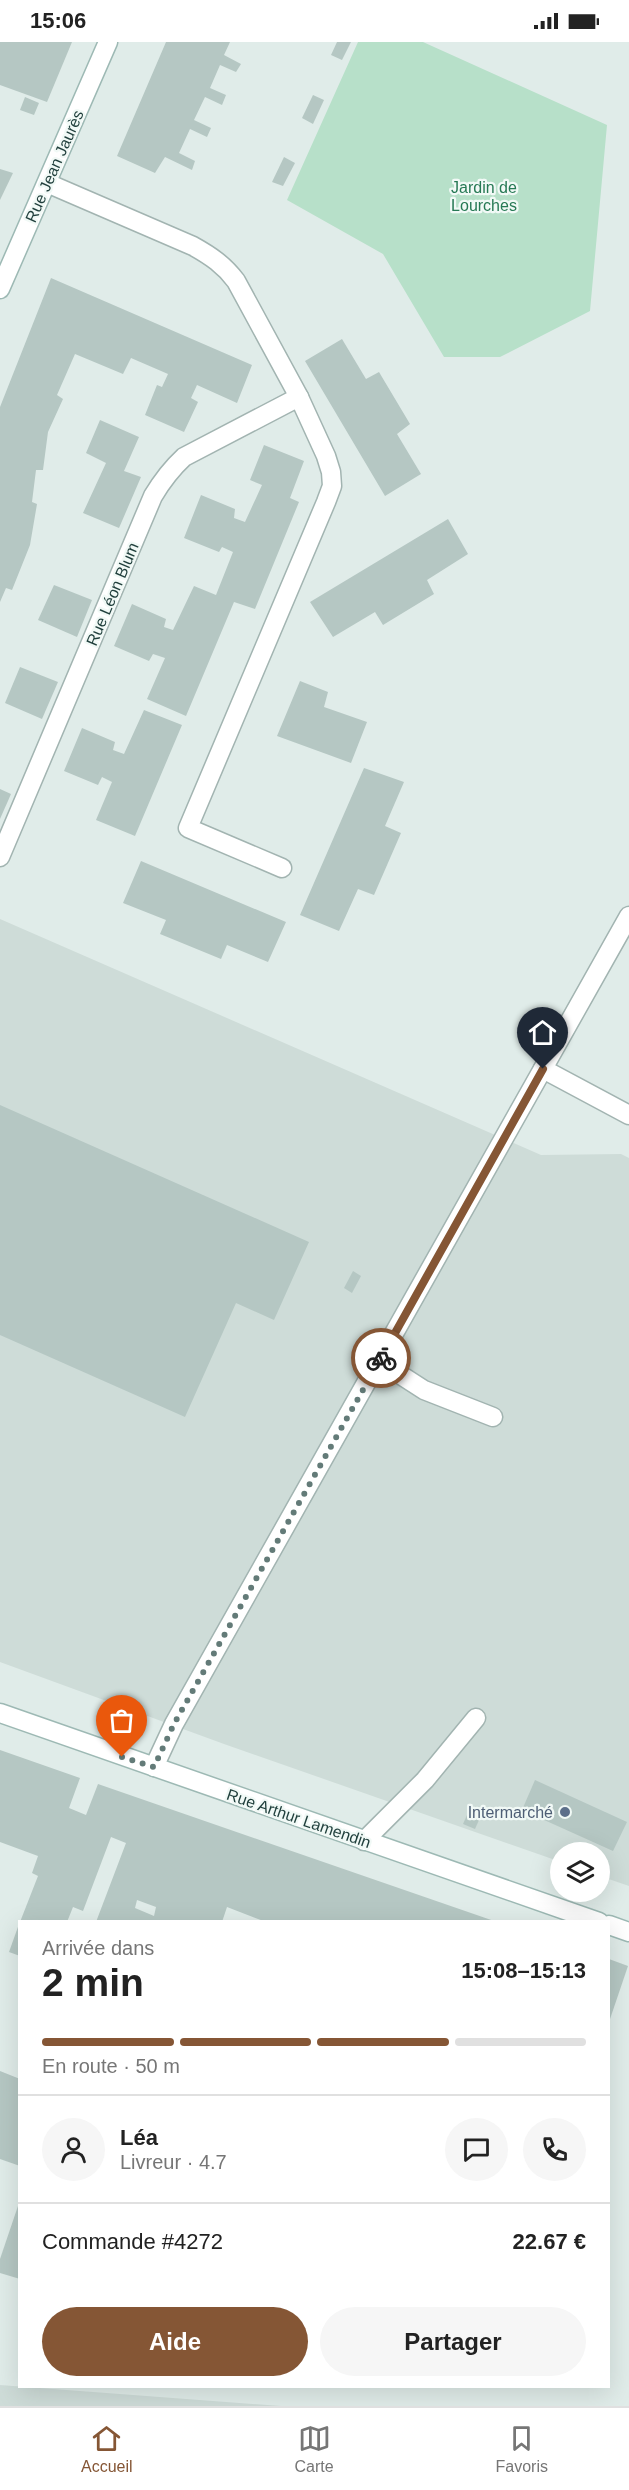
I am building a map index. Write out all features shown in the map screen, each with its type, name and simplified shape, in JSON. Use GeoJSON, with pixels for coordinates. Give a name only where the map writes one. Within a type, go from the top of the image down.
{"type":"FeatureCollection","features":[{"type":"Feature","properties":{"kind":"street","name":"Rue Jean Jaurès"},"geometry":{"type":"LineString","coordinates":[[0,289],[108,42]]}},
{"type":"Feature","properties":{"kind":"street"},"geometry":{"type":"LineString","coordinates":[[47,183],[194,246],[213,256],[226,267],[236,281],[299,397],[326,456],[332,486],[189,828],[282,868]]}},
{"type":"Feature","properties":{"kind":"street","name":"Rue Léon Blum"},"geometry":{"type":"LineString","coordinates":[[0,857],[153,496],[162,482],[172,468],[184,458],[299,397]]}},
{"type":"Feature","properties":{"kind":"street"},"geometry":{"type":"LineString","coordinates":[[154,1767],[174,1724],[629,916]]}},
{"type":"Feature","properties":{"kind":"street"},"geometry":{"type":"LineString","coordinates":[[543,1069],[629,1115]]}},
{"type":"Feature","properties":{"kind":"street"},"geometry":{"type":"LineString","coordinates":[[379,1360],[424,1390],[493,1417]]}},
{"type":"Feature","properties":{"kind":"street","name":"Rue Arthur Lamendin"},"geometry":{"type":"LineString","coordinates":[[0,1713],[593,1920]]}},
{"type":"Feature","properties":{"kind":"street"},"geometry":{"type":"LineString","coordinates":[[364,1841],[425,1780],[476,1718]]}},
{"type":"Feature","properties":{"kind":"street"},"geometry":{"type":"LineString","coordinates":[[610,1925],[629,1932]]}},
{"type":"Feature","properties":{"kind":"shaded area"},"geometry":{"type":"Polygon","coordinates":[[[0,919],[541,1155],[621,1154],[629,1158],[629,1886],[610,1879],[610,1842],[550,1842],[550,1858],[224,1744],[0,1662],[0,919]]]}},
{"type":"Feature","properties":{"kind":"shaded area"},"geometry":{"type":"Polygon","coordinates":[[[0,2385],[281,2406],[0,2406],[0,2385]]]}},
{"type":"Feature","properties":{"kind":"green space","name":"Jardin de Lourches"},"geometry":{"type":"Polygon","coordinates":[[[358,42],[423,42],[607,125],[590,311],[500,357],[444,357],[383,254],[287,200],[358,42]]]}},
{"type":"Feature","properties":{"kind":"building"},"geometry":{"type":"Polygon","coordinates":[[[0,42],[72,42],[47,102],[0,85],[0,42]]]}},
{"type":"Feature","properties":{"kind":"building"},"geometry":{"type":"Polygon","coordinates":[[[166,42],[230,42],[224,55],[241,64],[236,72],[220,65],[210,88],[226,95],[222,105],[205,97],[194,120],[211,128],[207,137],[190,129],[179,153],[195,161],[192,170],[165,157],[155,173],[117,156],[166,42]]]}},
{"type":"Feature","properties":{"kind":"building"},"geometry":{"type":"Polygon","coordinates":[[[337,42],[351,42],[342,60],[331,55],[337,42]]]}},
{"type":"Feature","properties":{"kind":"building"},"geometry":{"type":"Polygon","coordinates":[[[313,95],[324,100],[313,124],[302,118],[313,95]]]}},
{"type":"Feature","properties":{"kind":"building"},"geometry":{"type":"Polygon","coordinates":[[[25,97],[39,103],[34,115],[20,110],[25,97]]]}},
{"type":"Feature","properties":{"kind":"building"},"geometry":{"type":"Polygon","coordinates":[[[284,157],[295,163],[283,186],[272,182],[284,157]]]}},
{"type":"Feature","properties":{"kind":"building"},"geometry":{"type":"Polygon","coordinates":[[[0,169],[13,173],[0,200],[0,169]]]}},
{"type":"Feature","properties":{"kind":"building"},"geometry":{"type":"Polygon","coordinates":[[[51,278],[252,365],[237,403],[197,385],[191,398],[198,402],[184,432],[145,415],[157,385],[162,387],[168,374],[131,358],[123,374],[75,354],[57,395],[63,399],[48,432],[43,470],[36,470],[32,502],[37,504],[30,545],[12,590],[6,588],[0,602],[0,407],[51,278]]]}},
{"type":"Feature","properties":{"kind":"building"},"geometry":{"type":"Polygon","coordinates":[[[342,339],[366,379],[379,372],[410,424],[397,434],[421,474],[385,496],[305,361],[342,339]]]}},
{"type":"Feature","properties":{"kind":"building"},"geometry":{"type":"Polygon","coordinates":[[[100,420],[139,437],[124,471],[141,477],[119,528],[83,513],[106,463],[86,453],[100,420]]]}},
{"type":"Feature","properties":{"kind":"building"},"geometry":{"type":"Polygon","coordinates":[[[264,445],[304,461],[290,498],[299,502],[255,609],[234,602],[186,716],[147,699],[165,658],[153,654],[149,661],[114,646],[132,604],[166,619],[164,627],[173,630],[194,586],[216,595],[233,552],[222,547],[219,552],[184,538],[201,495],[235,509],[234,518],[245,522],[262,485],[250,480],[264,445]]]}},
{"type":"Feature","properties":{"kind":"building"},"geometry":{"type":"Polygon","coordinates":[[[448,519],[468,554],[427,580],[434,594],[383,625],[375,612],[333,637],[310,602],[448,519]]]}},
{"type":"Feature","properties":{"kind":"building"},"geometry":{"type":"Polygon","coordinates":[[[54,585],[92,600],[77,637],[38,620],[54,585]]]}},
{"type":"Feature","properties":{"kind":"building"},"geometry":{"type":"Polygon","coordinates":[[[20,667],[58,682],[42,719],[5,703],[20,667]]]}},
{"type":"Feature","properties":{"kind":"building"},"geometry":{"type":"Polygon","coordinates":[[[300,681],[328,692],[324,707],[367,722],[351,763],[277,736],[300,681]]]}},
{"type":"Feature","properties":{"kind":"building"},"geometry":{"type":"Polygon","coordinates":[[[144,710],[182,725],[135,836],[96,820],[112,782],[102,777],[98,785],[64,771],[82,728],[115,742],[113,750],[124,754],[144,710]]]}},
{"type":"Feature","properties":{"kind":"building"},"geometry":{"type":"Polygon","coordinates":[[[364,768],[404,782],[385,826],[401,833],[374,895],[358,889],[339,931],[300,915],[364,768]]]}},
{"type":"Feature","properties":{"kind":"building"},"geometry":{"type":"Polygon","coordinates":[[[0,789],[11,794],[0,819],[0,789]]]}},
{"type":"Feature","properties":{"kind":"building"},"geometry":{"type":"Polygon","coordinates":[[[141,861],[286,922],[268,962],[227,945],[221,959],[160,934],[166,920],[123,903],[141,861]]]}},
{"type":"Feature","properties":{"kind":"building"},"geometry":{"type":"Polygon","coordinates":[[[0,1105],[309,1242],[274,1320],[236,1303],[185,1417],[0,1335],[0,1105]]]}},
{"type":"Feature","properties":{"kind":"building"},"geometry":{"type":"Polygon","coordinates":[[[353,1271],[361,1276],[352,1293],[344,1288],[353,1271]]]}},
{"type":"Feature","properties":{"kind":"building"},"geometry":{"type":"Polygon","coordinates":[[[0,1750],[80,1778],[69,1808],[86,1815],[98,1784],[491,1920],[261,1920],[227,1907],[223,1920],[97,1920],[126,1843],[111,1837],[83,1911],[73,1907],[68,1920],[21,1920],[38,1876],[32,1873],[38,1856],[0,1842],[0,1750]],[[137,1900],[135,1908],[154,1916],[156,1907],[137,1900]]]}},
{"type":"Feature","properties":{"kind":"building"},"geometry":{"type":"Polygon","coordinates":[[[535,1780],[627,1822],[613,1851],[610,1850],[610,1842],[593,1842],[522,1810],[535,1780]]]}},
{"type":"Feature","properties":{"kind":"building"},"geometry":{"type":"Polygon","coordinates":[[[467,1815],[479,1820],[475,1829],[463,1824],[467,1815]]]}},
{"type":"Feature","properties":{"kind":"building"},"geometry":{"type":"Polygon","coordinates":[[[18,1927],[18,1955],[9,1952],[18,1927]]]}},
{"type":"Feature","properties":{"kind":"building"},"geometry":{"type":"Polygon","coordinates":[[[610,1959],[628,1966],[610,2019],[610,1959]]]}},
{"type":"Feature","properties":{"kind":"building"},"geometry":{"type":"Polygon","coordinates":[[[0,2071],[18,2078],[18,2165],[0,2159],[0,2071]]]}},
{"type":"Feature","properties":{"kind":"building"},"geometry":{"type":"Polygon","coordinates":[[[18,2206],[18,2278],[0,2273],[0,2259],[18,2206]]]}},
{"type":"Feature","properties":{"kind":"way so far"},"geometry":{"type":"LineString","coordinates":[[122,1757],[154,1767],[174,1724],[381,1358]]}},
{"type":"Feature","properties":{"kind":"place","name":"Intermarché"},"geometry":{"type":"Point","coordinates":[565,1812]}},
{"type":"Feature","properties":{"kind":"route"},"geometry":{"type":"LineString","coordinates":[[381,1358],[543,1069]]}}]}
